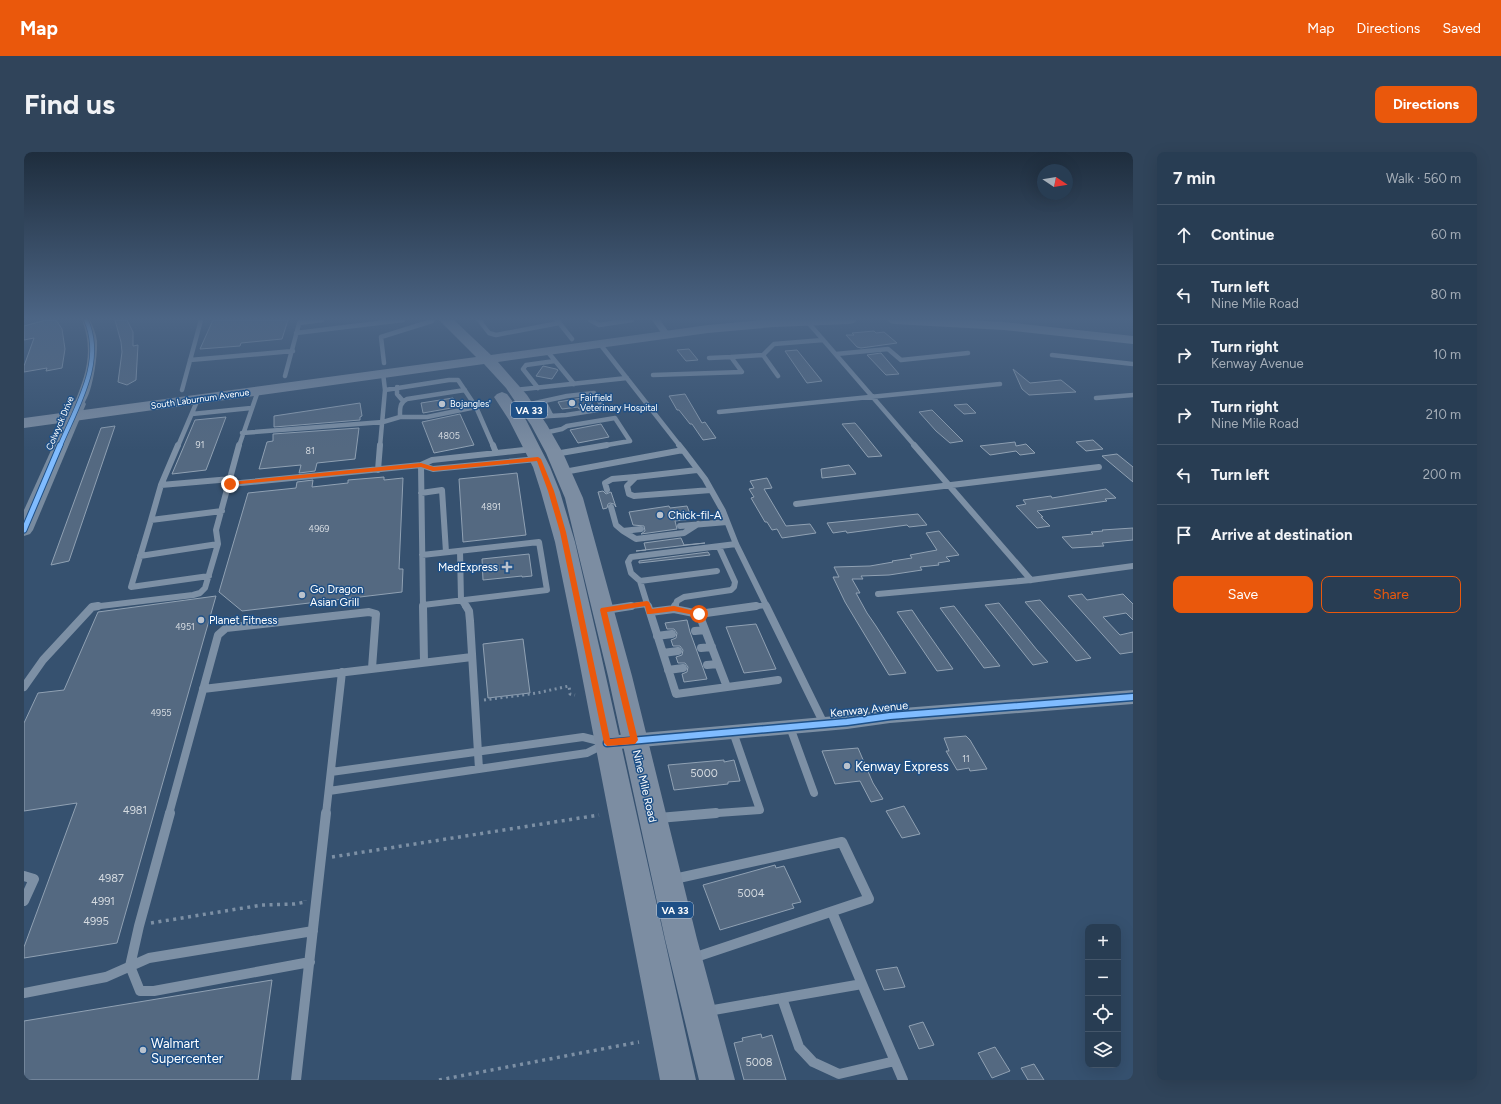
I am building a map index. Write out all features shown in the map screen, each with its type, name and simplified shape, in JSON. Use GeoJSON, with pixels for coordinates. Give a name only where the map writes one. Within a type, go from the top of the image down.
{"type":"FeatureCollection","features":[{"type":"Feature","properties":{"kind":"main road","name":"South Laburnum Avenue"},"geometry":{"type":"LineString","coordinates":[[24,411],[76,410],[198,399],[258,391],[384,368],[420,363]]}},
{"type":"Feature","properties":{"kind":"main road","name":"Nine Mile Road"},"geometry":{"type":"LineString","coordinates":[[480,363],[542,454],[564,472],[582,526],[603,610],[621,742],[678,1080]]}},
{"type":"Feature","properties":{"kind":"main road","name":"Nine Mile Road"},"geometry":{"type":"LineString","coordinates":[[484,363],[515,390],[534,418],[551,491],[621,742],[653,818],[717,1080]]}},
{"type":"Feature","properties":{"kind":"main road","name":"South Laburnum Avenue"},"geometry":{"type":"LineString","coordinates":[[24,423],[76,410],[182,390],[302,374],[384,368]]}},
{"type":"Feature","properties":{"kind":"main road"},"geometry":{"type":"LineString","coordinates":[[258,391],[262,386],[271,382],[290,380],[302,374]]}},
{"type":"Feature","properties":{"kind":"street","name":"Colwyck Drive"},"geometry":{"type":"LineString","coordinates":[[24,530],[29,507],[76,410],[88,379],[91,363]]}},
{"type":"Feature","properties":{"kind":"street","name":"Kenway Avenue"},"geometry":{"type":"LineString","coordinates":[[621,742],[824,724],[890,716],[1133,697]]}},
{"type":"Feature","properties":{"kind":"lane"},"geometry":{"type":"LineString","coordinates":[[182,390],[189,363]]}},
{"type":"Feature","properties":{"kind":"lane"},"geometry":{"type":"LineString","coordinates":[[285,376],[289,363]]}},
{"type":"Feature","properties":{"kind":"lane"},"geometry":{"type":"LineString","coordinates":[[378,470],[385,390],[384,363]]}},
{"type":"Feature","properties":{"kind":"lane"},"geometry":{"type":"LineString","coordinates":[[531,363],[526,365],[524,369],[538,388]]}},
{"type":"Feature","properties":{"kind":"lane"},"geometry":{"type":"LineString","coordinates":[[557,363],[574,384]]}},
{"type":"Feature","properties":{"kind":"lane"},"geometry":{"type":"LineString","coordinates":[[615,363],[683,450],[711,490],[824,724]]}},
{"type":"Feature","properties":{"kind":"lane"},"geometry":{"type":"LineString","coordinates":[[653,375],[742,372],[736,363]]}},
{"type":"Feature","properties":{"kind":"lane"},"geometry":{"type":"LineString","coordinates":[[770,363],[778,376]]}},
{"type":"Feature","properties":{"kind":"lane"},"geometry":{"type":"LineString","coordinates":[[844,363],[1031,580]]}},
{"type":"Feature","properties":{"kind":"lane"},"geometry":{"type":"LineString","coordinates":[[515,390],[627,378]]}},
{"type":"Feature","properties":{"kind":"lane"},"geometry":{"type":"LineString","coordinates":[[385,390],[454,379],[458,380],[476,407],[496,453]]}},
{"type":"Feature","properties":{"kind":"lane"},"geometry":{"type":"LineString","coordinates":[[719,412],[1000,384]]}},
{"type":"Feature","properties":{"kind":"lane"},"geometry":{"type":"LineString","coordinates":[[397,387],[397,394],[403,401]]}},
{"type":"Feature","properties":{"kind":"lane"},"geometry":{"type":"LineString","coordinates":[[400,417],[400,406],[403,401],[465,390]]}},
{"type":"Feature","properties":{"kind":"lane"},"geometry":{"type":"LineString","coordinates":[[24,687],[43,660],[92,607],[193,595],[200,593],[205,588],[218,544],[216,530],[242,433],[258,391]]}},
{"type":"Feature","properties":{"kind":"lane"},"geometry":{"type":"LineString","coordinates":[[594,393],[604,409],[534,418],[544,402],[594,393]]}},
{"type":"Feature","properties":{"kind":"lane"},"geometry":{"type":"LineString","coordinates":[[1096,398],[1133,395]]}},
{"type":"Feature","properties":{"kind":"lane"},"geometry":{"type":"LineString","coordinates":[[198,399],[161,485],[131,587],[209,576]]}},
{"type":"Feature","properties":{"kind":"lane"},"geometry":{"type":"LineString","coordinates":[[544,402],[551,415]]}},
{"type":"Feature","properties":{"kind":"lane"},"geometry":{"type":"LineString","coordinates":[[242,433],[383,422],[400,417],[405,419],[416,418],[476,407]]}},
{"type":"Feature","properties":{"kind":"lane"},"geometry":{"type":"LineString","coordinates":[[192,414],[251,408]]}},
{"type":"Feature","properties":{"kind":"lane"},"geometry":{"type":"LineString","coordinates":[[421,465],[433,469],[630,441],[615,418],[567,426],[562,429],[534,418]]}},
{"type":"Feature","properties":{"kind":"lane"},"geometry":{"type":"LineString","coordinates":[[564,472],[683,450]]}},
{"type":"Feature","properties":{"kind":"lane"},"geometry":{"type":"LineString","coordinates":[[161,485],[378,470],[421,465],[432,460],[496,453],[542,454]]}},
{"type":"Feature","properties":{"kind":"lane"},"geometry":{"type":"LineString","coordinates":[[421,465],[424,662]]}},
{"type":"Feature","properties":{"kind":"lane"},"geometry":{"type":"LineString","coordinates":[[796,504],[1099,467]]}},
{"type":"Feature","properties":{"kind":"lane"},"geometry":{"type":"LineString","coordinates":[[607,490],[605,483],[612,479],[697,470]]}},
{"type":"Feature","properties":{"kind":"lane"},"geometry":{"type":"LineString","coordinates":[[636,477],[628,483],[627,486],[629,494],[634,496],[711,490]]}},
{"type":"Feature","properties":{"kind":"lane"},"geometry":{"type":"LineString","coordinates":[[421,493],[442,490],[446,552]]}},
{"type":"Feature","properties":{"kind":"lane"},"geometry":{"type":"LineString","coordinates":[[611,507],[616,525],[623,531],[636,538],[684,533],[698,524]]}},
{"type":"Feature","properties":{"kind":"lane"},"geometry":{"type":"LineString","coordinates":[[151,520],[222,511]]}},
{"type":"Feature","properties":{"kind":"lane"},"geometry":{"type":"LineString","coordinates":[[680,526],[727,522]]}},
{"type":"Feature","properties":{"kind":"lane"},"geometry":{"type":"LineString","coordinates":[[623,531],[642,529]]}},
{"type":"Feature","properties":{"kind":"lane"},"geometry":{"type":"LineString","coordinates":[[422,555],[539,542],[547,590],[423,605]]}},
{"type":"Feature","properties":{"kind":"lane"},"geometry":{"type":"LineString","coordinates":[[140,556],[218,544]]}},
{"type":"Feature","properties":{"kind":"lane"},"geometry":{"type":"LineString","coordinates":[[736,544],[631,557],[628,562],[631,573],[640,581],[676,694],[778,680]]}},
{"type":"Feature","properties":{"kind":"lane"},"geometry":{"type":"LineString","coordinates":[[674,609],[677,601],[684,597],[731,590],[734,587],[734,582],[719,547]]}},
{"type":"Feature","properties":{"kind":"lane"},"geometry":{"type":"LineString","coordinates":[[460,551],[462,600],[469,611],[479,769]]}},
{"type":"Feature","properties":{"kind":"lane"},"geometry":{"type":"LineString","coordinates":[[878,594],[1031,580],[1133,566]]}},
{"type":"Feature","properties":{"kind":"lane"},"geometry":{"type":"LineString","coordinates":[[640,581],[717,571]]}},
{"type":"Feature","properties":{"kind":"lane"},"geometry":{"type":"LineString","coordinates":[[603,610],[647,604]]}},
{"type":"Feature","properties":{"kind":"lane"},"geometry":{"type":"LineString","coordinates":[[650,612],[674,609],[699,614],[766,605]]}},
{"type":"Feature","properties":{"kind":"lane"},"geometry":{"type":"LineString","coordinates":[[310,962],[147,991],[140,991],[130,966],[139,926],[218,635],[226,628],[369,612],[376,614],[372,668]]}},
{"type":"Feature","properties":{"kind":"lane"},"geometry":{"type":"LineString","coordinates":[[699,614],[727,687]]}},
{"type":"Feature","properties":{"kind":"lane"},"geometry":{"type":"LineString","coordinates":[[695,631],[705,630]]}},
{"type":"Feature","properties":{"kind":"lane"},"geometry":{"type":"LineString","coordinates":[[657,636],[672,634]]}},
{"type":"Feature","properties":{"kind":"lane"},"geometry":{"type":"LineString","coordinates":[[701,648],[712,647]]}},
{"type":"Feature","properties":{"kind":"lane"},"geometry":{"type":"LineString","coordinates":[[663,653],[678,651]]}},
{"type":"Feature","properties":{"kind":"lane"},"geometry":{"type":"LineString","coordinates":[[203,689],[472,657]]}},
{"type":"Feature","properties":{"kind":"lane"},"geometry":{"type":"LineString","coordinates":[[707,665],[718,664]]}},
{"type":"Feature","properties":{"kind":"lane"},"geometry":{"type":"LineString","coordinates":[[668,670],[683,668]]}},
{"type":"Feature","properties":{"kind":"lane"},"geometry":{"type":"LineString","coordinates":[[296,1080],[342,672]]}},
{"type":"Feature","properties":{"kind":"lane"},"geometry":{"type":"LineString","coordinates":[[790,727],[814,793]]}},
{"type":"Feature","properties":{"kind":"lane"},"geometry":{"type":"LineString","coordinates":[[653,818],[760,810],[734,732]]}},
{"type":"Feature","properties":{"kind":"lane"},"geometry":{"type":"LineString","coordinates":[[331,772],[583,737],[621,742]]}},
{"type":"Feature","properties":{"kind":"lane"},"geometry":{"type":"LineString","coordinates":[[328,791],[587,753],[621,742]]}},
{"type":"Feature","properties":{"kind":"lane"},"geometry":{"type":"LineString","coordinates":[[668,881],[842,842],[870,899],[687,960]]}},
{"type":"Feature","properties":{"kind":"lane"},"geometry":{"type":"LineString","coordinates":[[24,876],[34,879],[24,901]]}},
{"type":"Feature","properties":{"kind":"lane"},"geometry":{"type":"LineString","coordinates":[[832,912],[903,1080]]}},
{"type":"Feature","properties":{"kind":"lane"},"geometry":{"type":"LineString","coordinates":[[24,993],[106,978],[150,958],[313,931]]}},
{"type":"Feature","properties":{"kind":"lane"},"geometry":{"type":"LineString","coordinates":[[700,1012],[862,984]]}},
{"type":"Feature","properties":{"kind":"lane"},"geometry":{"type":"LineString","coordinates":[[782,998],[798,1047],[813,1062],[839,1074],[895,1061]]}},
{"type":"Feature","properties":{"kind":"path"},"geometry":{"type":"LineString","coordinates":[[474,701],[537,693],[569,686],[570,694],[575,695]]}},
{"type":"Feature","properties":{"kind":"path"},"geometry":{"type":"LineString","coordinates":[[321,858],[599,815]]}},
{"type":"Feature","properties":{"kind":"path"},"geometry":{"type":"LineString","coordinates":[[139,926],[262,905],[295,904],[305,902],[305,894]]}},
{"type":"Feature","properties":{"kind":"path"},"geometry":{"type":"LineString","coordinates":[[439,1080],[639,1042]]}},
{"type":"Feature","properties":{"kind":"building"},"geometry":{"type":"Polygon","coordinates":[[[25,363],[63,363],[62,368],[46,371],[47,368],[24,372],[25,363]]]}},
{"type":"Feature","properties":{"kind":"building"},"geometry":{"type":"Polygon","coordinates":[[[120,363],[137,363],[136,380],[127,385],[118,382],[120,363]]]}},
{"type":"Feature","properties":{"kind":"building"},"geometry":{"type":"Polygon","coordinates":[[[793,363],[808,363],[822,381],[807,383],[793,363]]]}},
{"type":"Feature","properties":{"kind":"building"},"geometry":{"type":"Polygon","coordinates":[[[875,363],[890,363],[899,374],[886,375],[875,363]]]}},
{"type":"Feature","properties":{"kind":"building"},"geometry":{"type":"Polygon","coordinates":[[[543,366],[558,370],[552,379],[536,376],[543,366]]]}},
{"type":"Feature","properties":{"kind":"building"},"geometry":{"type":"Polygon","coordinates":[[[1013,369],[1030,383],[1061,380],[1076,392],[1029,395],[1022,389],[1013,369]]]}},
{"type":"Feature","properties":{"kind":"building"},"geometry":{"type":"Polygon","coordinates":[[[685,394],[702,423],[705,422],[716,438],[703,440],[692,424],[690,424],[679,410],[677,410],[669,396],[685,394]]]}},
{"type":"Feature","properties":{"kind":"building","name":"Fairfield Veterinary Hospital"},"geometry":{"type":"Polygon","coordinates":[[[588,397],[593,407],[562,409],[558,402],[588,397]]]}},
{"type":"Feature","properties":{"kind":"building","name":"Bojangles'"},"geometry":{"type":"Polygon","coordinates":[[[453,398],[457,407],[423,413],[421,403],[453,398]]]}},
{"type":"Feature","properties":{"kind":"building"},"geometry":{"type":"Polygon","coordinates":[[[360,403],[362,416],[360,417],[360,420],[274,427],[274,416],[360,403]]]}},
{"type":"Feature","properties":{"kind":"building"},"geometry":{"type":"Polygon","coordinates":[[[967,404],[976,413],[964,414],[954,405],[967,404]]]}},
{"type":"Feature","properties":{"kind":"building"},"geometry":{"type":"Polygon","coordinates":[[[932,410],[963,441],[950,443],[936,431],[919,412],[932,410]]]}},
{"type":"Feature","properties":{"kind":"building"},"geometry":{"type":"Polygon","coordinates":[[[460,414],[474,445],[434,453],[422,422],[460,414]]]}},
{"type":"Feature","properties":{"kind":"building"},"geometry":{"type":"Polygon","coordinates":[[[226,417],[206,470],[172,474],[195,420],[226,417]]]}},
{"type":"Feature","properties":{"kind":"building"},"geometry":{"type":"Polygon","coordinates":[[[855,423],[882,456],[868,457],[842,424],[855,423]]]}},
{"type":"Feature","properties":{"kind":"building"},"geometry":{"type":"Polygon","coordinates":[[[601,424],[609,437],[578,443],[570,430],[601,424]]]}},
{"type":"Feature","properties":{"kind":"building"},"geometry":{"type":"Polygon","coordinates":[[[115,426],[69,561],[51,565],[101,428],[115,426]]]}},
{"type":"Feature","properties":{"kind":"building"},"geometry":{"type":"Polygon","coordinates":[[[359,428],[355,459],[317,463],[315,471],[299,473],[301,465],[259,469],[267,442],[273,441],[273,434],[359,428]]]}},
{"type":"Feature","properties":{"kind":"building"},"geometry":{"type":"Polygon","coordinates":[[[1093,440],[1103,449],[1086,451],[1076,442],[1093,440]]]}},
{"type":"Feature","properties":{"kind":"building"},"geometry":{"type":"Polygon","coordinates":[[[1015,442],[1016,446],[1026,444],[1035,453],[1020,455],[1016,451],[990,455],[980,446],[1015,442]]]}},
{"type":"Feature","properties":{"kind":"building"},"geometry":{"type":"Polygon","coordinates":[[[1117,454],[1133,467],[1133,482],[1102,456],[1117,454]]]}},
{"type":"Feature","properties":{"kind":"building"},"geometry":{"type":"Polygon","coordinates":[[[849,465],[856,474],[822,478],[821,469],[849,465]]]}},
{"type":"Feature","properties":{"kind":"building"},"geometry":{"type":"Polygon","coordinates":[[[517,473],[526,535],[463,542],[459,479],[517,473]]]}},
{"type":"Feature","properties":{"kind":"building"},"geometry":{"type":"Polygon","coordinates":[[[384,477],[384,480],[403,478],[399,569],[403,569],[402,592],[242,611],[219,592],[248,493],[296,488],[297,482],[313,480],[312,487],[348,483],[348,480],[384,477]]]}},
{"type":"Feature","properties":{"kind":"building"},"geometry":{"type":"Polygon","coordinates":[[[767,478],[772,488],[764,489],[786,526],[810,524],[816,533],[782,538],[777,529],[772,530],[767,522],[765,522],[751,498],[754,497],[749,489],[754,488],[750,481],[767,478]]]}},
{"type":"Feature","properties":{"kind":"building"},"geometry":{"type":"Polygon","coordinates":[[[1106,489],[1116,498],[1105,499],[1107,501],[1037,511],[1050,526],[1037,528],[1016,506],[1026,504],[1023,500],[1051,496],[1052,498],[1106,489]]]}},
{"type":"Feature","properties":{"kind":"building"},"geometry":{"type":"Polygon","coordinates":[[[603,491],[606,494],[611,492],[616,507],[614,504],[610,503],[608,504],[607,508],[603,509],[598,492],[603,491]]]}},
{"type":"Feature","properties":{"kind":"building","name":"Chick-fil-A"},"geometry":{"type":"Polygon","coordinates":[[[669,506],[670,508],[687,506],[692,519],[675,521],[677,529],[641,534],[645,531],[644,526],[633,525],[629,512],[669,506]]]}},
{"type":"Feature","properties":{"kind":"building"},"geometry":{"type":"Polygon","coordinates":[[[918,514],[927,525],[909,527],[907,525],[847,533],[846,531],[833,533],[827,523],[918,514]]]}},
{"type":"Feature","properties":{"kind":"building"},"geometry":{"type":"Polygon","coordinates":[[[1133,528],[1133,540],[1102,543],[1104,546],[1072,548],[1062,537],[1093,534],[1091,532],[1103,531],[1102,530],[1133,528]]]}},
{"type":"Feature","properties":{"kind":"building"},"geometry":{"type":"Polygon","coordinates":[[[939,531],[959,555],[946,557],[950,561],[938,563],[939,565],[920,567],[922,570],[889,575],[861,576],[863,579],[852,579],[860,593],[856,593],[867,613],[906,673],[889,675],[845,602],[833,577],[839,577],[834,567],[870,566],[912,558],[910,555],[937,550],[926,533],[939,531]]]}},
{"type":"Feature","properties":{"kind":"building"},"geometry":{"type":"Polygon","coordinates":[[[681,538],[684,545],[705,543],[646,550],[644,543],[681,538]]]}},
{"type":"Feature","properties":{"kind":"building"},"geometry":{"type":"Polygon","coordinates":[[[708,552],[710,555],[639,563],[639,561],[708,552]]]}},
{"type":"Feature","properties":{"kind":"building","name":"MedExpress"},"geometry":{"type":"Polygon","coordinates":[[[529,554],[532,576],[483,580],[482,559],[529,554]]]}},
{"type":"Feature","properties":{"kind":"building"},"geometry":{"type":"Polygon","coordinates":[[[1082,594],[1087,600],[1123,594],[1133,604],[1133,620],[1126,613],[1103,617],[1120,635],[1133,632],[1133,652],[1120,654],[1068,596],[1082,594]]]}},
{"type":"Feature","properties":{"kind":"building"},"geometry":{"type":"Polygon","coordinates":[[[216,596],[117,943],[24,958],[24,947],[77,803],[24,811],[24,723],[38,693],[64,690],[98,612],[216,596]]]}},
{"type":"Feature","properties":{"kind":"building"},"geometry":{"type":"Polygon","coordinates":[[[1040,600],[1091,658],[1076,661],[1025,602],[1040,600]]]}},
{"type":"Feature","properties":{"kind":"building"},"geometry":{"type":"Polygon","coordinates":[[[999,603],[1048,662],[1033,665],[985,605],[999,603]]]}},
{"type":"Feature","properties":{"kind":"building"},"geometry":{"type":"Polygon","coordinates":[[[954,606],[1000,666],[984,668],[940,608],[954,606]]]}},
{"type":"Feature","properties":{"kind":"building"},"geometry":{"type":"Polygon","coordinates":[[[912,610],[953,669],[937,671],[897,612],[912,610]]]}},
{"type":"Feature","properties":{"kind":"building"},"geometry":{"type":"Polygon","coordinates":[[[687,620],[707,679],[684,682],[682,674],[687,672],[688,667],[685,663],[678,663],[676,657],[682,655],[683,650],[680,646],[673,646],[671,640],[676,638],[677,633],[674,629],[667,629],[665,623],[687,620]]]}},
{"type":"Feature","properties":{"kind":"building"},"geometry":{"type":"Polygon","coordinates":[[[756,624],[776,669],[744,673],[726,627],[756,624]]]}},
{"type":"Feature","properties":{"kind":"building"},"geometry":{"type":"Polygon","coordinates":[[[523,639],[530,693],[488,698],[483,644],[523,639]]]}},
{"type":"Feature","properties":{"kind":"building"},"geometry":{"type":"Polygon","coordinates":[[[966,736],[970,740],[987,769],[970,771],[969,768],[957,770],[946,751],[949,751],[944,738],[966,736]]]}},
{"type":"Feature","properties":{"kind":"building","name":"Kenway Express"},"geometry":{"type":"Polygon","coordinates":[[[858,748],[873,783],[883,799],[871,802],[860,781],[835,784],[822,751],[858,748]]]}},
{"type":"Feature","properties":{"kind":"building"},"geometry":{"type":"Polygon","coordinates":[[[724,760],[724,762],[734,760],[740,781],[728,782],[728,784],[674,790],[668,765],[724,760]]]}},
{"type":"Feature","properties":{"kind":"building"},"geometry":{"type":"Polygon","coordinates":[[[904,806],[920,834],[902,838],[886,811],[904,806]]]}},
{"type":"Feature","properties":{"kind":"building"},"geometry":{"type":"Polygon","coordinates":[[[775,865],[776,868],[784,866],[801,902],[792,904],[794,908],[720,930],[703,885],[775,865]]]}},
{"type":"Feature","properties":{"kind":"building"},"geometry":{"type":"Polygon","coordinates":[[[897,967],[905,987],[884,990],[876,970],[897,967]]]}},
{"type":"Feature","properties":{"kind":"building","name":"Walmart Supercenter"},"geometry":{"type":"Polygon","coordinates":[[[272,980],[258,1080],[24,1080],[24,1021],[272,980]]]}},
{"type":"Feature","properties":{"kind":"building"},"geometry":{"type":"Polygon","coordinates":[[[923,1022],[934,1045],[919,1049],[909,1026],[923,1022]]]}},
{"type":"Feature","properties":{"kind":"building"},"geometry":{"type":"Polygon","coordinates":[[[761,1034],[762,1038],[772,1035],[786,1080],[744,1080],[734,1043],[743,1041],[742,1038],[761,1034]]]}},
{"type":"Feature","properties":{"kind":"building"},"geometry":{"type":"Polygon","coordinates":[[[995,1047],[1010,1071],[992,1078],[978,1053],[995,1047]]]}},
{"type":"Feature","properties":{"kind":"building"},"geometry":{"type":"Polygon","coordinates":[[[1034,1064],[1044,1080],[1028,1080],[1021,1068],[1034,1064]]]}},
{"type":"Feature","properties":{"kind":"cycle path"},"geometry":{"type":"LineString","coordinates":[[24,530],[88,379],[91,363]]}},
{"type":"Feature","properties":{"kind":"cycle path"},"geometry":{"type":"LineString","coordinates":[[607,743],[847,722],[890,716],[1133,697]]}},
{"type":"Feature","properties":{"kind":"place","name":"Fairfield Veterinary Hospital"},"geometry":{"type":"Point","coordinates":[572,403]}},
{"type":"Feature","properties":{"kind":"place","name":"Bojangles'"},"geometry":{"type":"Point","coordinates":[442,404]}},
{"type":"Feature","properties":{"kind":"place","name":"Chick-fil-A"},"geometry":{"type":"Point","coordinates":[660,515]}},
{"type":"Feature","properties":{"kind":"place","name":"MedExpress"},"geometry":{"type":"Point","coordinates":[507,567]}},
{"type":"Feature","properties":{"kind":"place","name":"Go Dragon Asian Grill"},"geometry":{"type":"Point","coordinates":[302,595]}},
{"type":"Feature","properties":{"kind":"place","name":"Planet Fitness"},"geometry":{"type":"Point","coordinates":[201,620]}},
{"type":"Feature","properties":{"kind":"place","name":"Kenway Express"},"geometry":{"type":"Point","coordinates":[847,766]}},
{"type":"Feature","properties":{"kind":"place","name":"Walmart Supercenter"},"geometry":{"type":"Point","coordinates":[143,1050]}},
{"type":"Feature","properties":{"kind":"route"},"geometry":{"type":"LineString","coordinates":[[230,484],[421,465],[433,469],[538,459],[547,479],[563,532],[607,743],[635,740],[603,610],[647,604],[650,612],[674,609],[699,614]]}}]}
